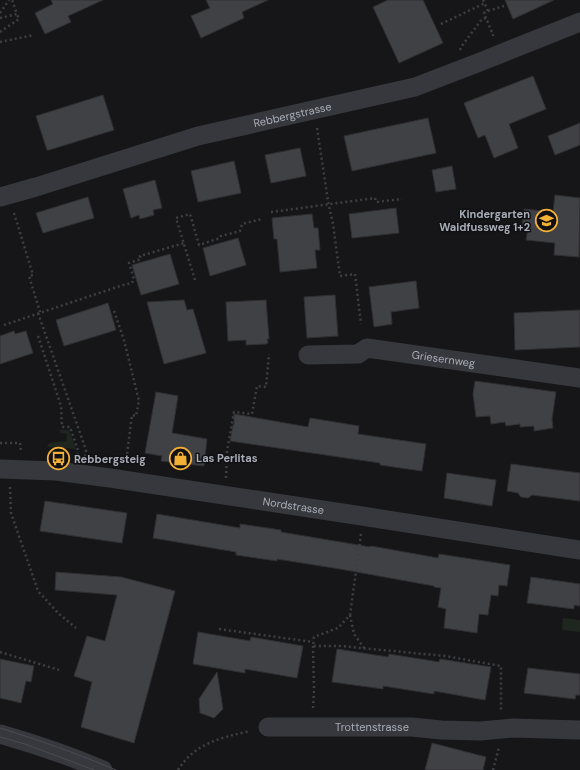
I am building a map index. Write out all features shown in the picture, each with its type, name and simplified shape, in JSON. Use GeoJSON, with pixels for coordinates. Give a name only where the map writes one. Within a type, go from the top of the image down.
{"type":"FeatureCollection","features":[{"type":"Feature","properties":{"kind":"street","name":"Rebbergstrasse"},"geometry":{"type":"LineString","coordinates":[[6,202],[36,187],[198,136],[415,86],[580,22]]}},
{"type":"Feature","properties":{"kind":"street","name":"Griesernweg"},"geometry":{"type":"LineString","coordinates":[[308,355],[358,354],[367,348],[580,378]]}},
{"type":"Feature","properties":{"kind":"street","name":"Nordstrasse"},"geometry":{"type":"LineString","coordinates":[[5,473],[56,471],[118,479],[580,550]]}},
{"type":"Feature","properties":{"kind":"street","name":"Trottenstrasse"},"geometry":{"type":"LineString","coordinates":[[268,727],[412,728],[481,731],[513,728],[580,730]]}},
{"type":"Feature","properties":{"kind":"street"},"geometry":{"type":"LineString","coordinates":[[0,734],[77,759],[103,770]]}},
{"type":"Feature","properties":{"kind":"path"},"geometry":{"type":"LineString","coordinates":[[0,13],[9,0]]}},
{"type":"Feature","properties":{"kind":"path"},"geometry":{"type":"LineString","coordinates":[[0,32],[19,19],[12,0]]}},
{"type":"Feature","properties":{"kind":"path"},"geometry":{"type":"LineString","coordinates":[[441,24],[484,2],[488,11]]}},
{"type":"Feature","properties":{"kind":"path"},"geometry":{"type":"LineString","coordinates":[[493,35],[484,13],[504,6]]}},
{"type":"Feature","properties":{"kind":"path"},"geometry":{"type":"LineString","coordinates":[[0,18],[17,14]]}},
{"type":"Feature","properties":{"kind":"path"},"geometry":{"type":"LineString","coordinates":[[464,68],[460,52],[461,47],[482,19],[486,18]]}},
{"type":"Feature","properties":{"kind":"path"},"geometry":{"type":"LineString","coordinates":[[0,42],[34,35]]}},
{"type":"Feature","properties":{"kind":"path"},"geometry":{"type":"LineString","coordinates":[[318,132],[340,276],[355,274],[361,324]]}},
{"type":"Feature","properties":{"kind":"path"},"geometry":{"type":"LineString","coordinates":[[271,212],[375,198],[376,202],[402,200]]}},
{"type":"Feature","properties":{"kind":"path"},"geometry":{"type":"LineString","coordinates":[[6,202],[33,275],[28,276],[39,313],[86,450],[84,462]]}},
{"type":"Feature","properties":{"kind":"path"},"geometry":{"type":"LineString","coordinates":[[195,280],[176,218],[190,214],[199,245],[220,238],[221,236],[240,231],[242,224],[262,219]]}},
{"type":"Feature","properties":{"kind":"path"},"geometry":{"type":"LineString","coordinates":[[4,325],[123,284],[132,283],[134,279],[129,263],[141,259],[140,256],[184,243]]}},
{"type":"Feature","properties":{"kind":"path"},"geometry":{"type":"LineString","coordinates":[[114,311],[124,340],[139,401],[136,416],[132,415],[125,469]]}},
{"type":"Feature","properties":{"kind":"path"},"geometry":{"type":"LineString","coordinates":[[38,336],[61,406],[62,427],[70,427],[78,450],[77,460]]}},
{"type":"Feature","properties":{"kind":"path"},"geometry":{"type":"LineString","coordinates":[[230,482],[226,481],[227,451],[234,412],[252,414],[257,386],[266,387],[269,354]]}},
{"type":"Feature","properties":{"kind":"path"},"geometry":{"type":"LineString","coordinates":[[0,443],[17,443]]}},
{"type":"Feature","properties":{"kind":"path"},"geometry":{"type":"LineString","coordinates":[[5,473],[11,493],[11,513],[38,591],[58,613],[76,628]]}},
{"type":"Feature","properties":{"kind":"path"},"geometry":{"type":"LineString","coordinates":[[362,529],[350,615],[354,634],[365,649]]}},
{"type":"Feature","properties":{"kind":"path"},"geometry":{"type":"LineString","coordinates":[[314,707],[314,637],[338,628],[350,615]]}},
{"type":"Feature","properties":{"kind":"path"},"geometry":{"type":"LineString","coordinates":[[219,629],[313,644],[445,656],[501,666],[501,701]]}},
{"type":"Feature","properties":{"kind":"path"},"geometry":{"type":"LineString","coordinates":[[0,652],[59,670]]}},
{"type":"Feature","properties":{"kind":"path"},"geometry":{"type":"LineString","coordinates":[[178,770],[188,756],[201,747],[223,738],[268,727]]}},
{"type":"Feature","properties":{"kind":"path"},"geometry":{"type":"LineString","coordinates":[[493,770],[501,740]]}},
{"type":"Feature","properties":{"kind":"shaded area"},"geometry":{"type":"Polygon","coordinates":[[[60,430],[69,430],[76,449],[47,447],[49,443],[66,441],[67,434],[60,433],[60,430]]]}},
{"type":"Feature","properties":{"kind":"shaded area"},"geometry":{"type":"Polygon","coordinates":[[[563,618],[580,620],[580,632],[562,630],[563,618]]]}},
{"type":"Feature","properties":{"kind":"building"},"geometry":{"type":"Polygon","coordinates":[[[51,0],[103,0],[68,16],[71,22],[45,34],[35,13],[53,4],[51,0]]]}},
{"type":"Feature","properties":{"kind":"building"},"geometry":{"type":"Polygon","coordinates":[[[206,0],[268,0],[242,12],[244,18],[201,38],[191,16],[210,8],[206,0]]]}},
{"type":"Feature","properties":{"kind":"building"},"geometry":{"type":"Polygon","coordinates":[[[388,0],[423,0],[443,43],[399,63],[373,7],[388,0]]]}},
{"type":"Feature","properties":{"kind":"building"},"geometry":{"type":"Polygon","coordinates":[[[505,0],[554,0],[513,19],[505,0]]]}},
{"type":"Feature","properties":{"kind":"building"},"geometry":{"type":"Polygon","coordinates":[[[533,76],[546,109],[509,124],[518,148],[494,158],[485,135],[478,138],[464,103],[533,76]]]}},
{"type":"Feature","properties":{"kind":"building"},"geometry":{"type":"Polygon","coordinates":[[[103,95],[114,130],[47,150],[36,116],[103,95]]]}},
{"type":"Feature","properties":{"kind":"building"},"geometry":{"type":"Polygon","coordinates":[[[428,118],[436,153],[352,171],[344,136],[428,118]]]}},
{"type":"Feature","properties":{"kind":"building"},"geometry":{"type":"Polygon","coordinates":[[[580,123],[580,145],[555,155],[548,136],[580,123]]]}},
{"type":"Feature","properties":{"kind":"building"},"geometry":{"type":"Polygon","coordinates":[[[300,148],[306,176],[271,183],[265,155],[300,148]]]}},
{"type":"Feature","properties":{"kind":"building"},"geometry":{"type":"Polygon","coordinates":[[[234,161],[241,193],[198,202],[191,171],[234,161]]]}},
{"type":"Feature","properties":{"kind":"building"},"geometry":{"type":"Polygon","coordinates":[[[452,166],[456,189],[436,192],[432,170],[452,166]]]}},
{"type":"Feature","properties":{"kind":"building"},"geometry":{"type":"Polygon","coordinates":[[[155,180],[162,208],[153,210],[154,215],[140,219],[139,215],[131,218],[123,189],[155,180]]]}},
{"type":"Feature","properties":{"kind":"building"},"geometry":{"type":"Polygon","coordinates":[[[555,195],[580,198],[579,257],[554,255],[555,243],[526,240],[528,229],[522,228],[524,209],[553,212],[555,195]]]}},
{"type":"Feature","properties":{"kind":"building"},"geometry":{"type":"Polygon","coordinates":[[[88,197],[94,218],[43,233],[36,213],[88,197]]]}},
{"type":"Feature","properties":{"kind":"building"},"geometry":{"type":"Polygon","coordinates":[[[396,208],[399,233],[352,238],[349,214],[396,208]]]}},
{"type":"Feature","properties":{"kind":"building"},"geometry":{"type":"Polygon","coordinates":[[[312,214],[314,228],[318,228],[320,250],[315,250],[317,268],[280,272],[277,239],[274,239],[272,218],[312,214]]]}},
{"type":"Feature","properties":{"kind":"building"},"geometry":{"type":"Polygon","coordinates":[[[238,238],[246,265],[210,276],[203,248],[238,238]]]}},
{"type":"Feature","properties":{"kind":"building"},"geometry":{"type":"Polygon","coordinates":[[[170,254],[179,284],[141,295],[132,265],[170,254]]]}},
{"type":"Feature","properties":{"kind":"building"},"geometry":{"type":"Polygon","coordinates":[[[416,281],[419,308],[391,312],[392,324],[374,327],[369,287],[416,281]]]}},
{"type":"Feature","properties":{"kind":"building"},"geometry":{"type":"Polygon","coordinates":[[[335,295],[338,336],[307,338],[304,297],[335,295]]]}},
{"type":"Feature","properties":{"kind":"building"},"geometry":{"type":"Polygon","coordinates":[[[184,300],[187,310],[193,309],[206,353],[164,364],[147,302],[184,300]]]}},
{"type":"Feature","properties":{"kind":"building"},"geometry":{"type":"Polygon","coordinates":[[[266,300],[268,343],[246,345],[246,340],[228,341],[226,302],[266,300]]]}},
{"type":"Feature","properties":{"kind":"building"},"geometry":{"type":"Polygon","coordinates":[[[108,303],[116,330],[64,346],[56,320],[108,303]]]}},
{"type":"Feature","properties":{"kind":"building"},"geometry":{"type":"Polygon","coordinates":[[[580,310],[580,347],[515,350],[514,313],[580,310]]]}},
{"type":"Feature","properties":{"kind":"building"},"geometry":{"type":"Polygon","coordinates":[[[14,331],[15,334],[26,331],[33,353],[0,364],[0,336],[14,331]]]}},
{"type":"Feature","properties":{"kind":"building"},"geometry":{"type":"Polygon","coordinates":[[[475,381],[556,392],[552,419],[553,428],[534,431],[534,426],[520,427],[520,424],[506,426],[505,422],[491,424],[490,416],[476,417],[473,394],[475,381]]]}},
{"type":"Feature","properties":{"kind":"building"},"geometry":{"type":"Polygon","coordinates":[[[156,392],[178,396],[172,433],[207,439],[204,466],[161,461],[162,456],[145,453],[156,392]]]}},
{"type":"Feature","properties":{"kind":"building"},"geometry":{"type":"Polygon","coordinates":[[[234,414],[308,427],[310,418],[359,426],[358,434],[426,444],[422,471],[380,465],[380,463],[230,441],[234,425],[234,414]]]}},
{"type":"Feature","properties":{"kind":"building"},"geometry":{"type":"Polygon","coordinates":[[[511,464],[580,473],[580,501],[532,495],[528,498],[521,497],[518,493],[507,491],[511,464]]]}},
{"type":"Feature","properties":{"kind":"building"},"geometry":{"type":"Polygon","coordinates":[[[447,473],[496,480],[492,506],[444,498],[447,473]]]}},
{"type":"Feature","properties":{"kind":"building"},"geometry":{"type":"Polygon","coordinates":[[[45,501],[127,513],[122,543],[40,531],[45,501]]]}},
{"type":"Feature","properties":{"kind":"building"},"geometry":{"type":"Polygon","coordinates":[[[157,514],[240,528],[240,524],[281,530],[281,532],[438,558],[439,554],[510,565],[507,586],[499,585],[498,596],[491,595],[488,615],[479,614],[477,633],[444,628],[446,609],[438,607],[441,588],[340,569],[277,559],[277,561],[236,555],[236,552],[153,538],[157,514]]]}},
{"type":"Feature","properties":{"kind":"building"},"geometry":{"type":"Polygon","coordinates":[[[56,572],[121,577],[175,591],[134,743],[81,727],[92,682],[74,676],[87,636],[105,641],[117,595],[55,590],[56,572]]]}},
{"type":"Feature","properties":{"kind":"building"},"geometry":{"type":"Polygon","coordinates":[[[531,577],[580,584],[580,606],[574,605],[574,609],[527,603],[531,577]]]}},
{"type":"Feature","properties":{"kind":"building"},"geometry":{"type":"Polygon","coordinates":[[[198,632],[250,641],[251,637],[303,646],[297,678],[245,669],[245,673],[193,664],[198,632]]]}},
{"type":"Feature","properties":{"kind":"building"},"geometry":{"type":"Polygon","coordinates":[[[337,649],[388,657],[389,654],[439,662],[440,659],[491,667],[485,700],[434,691],[434,694],[383,686],[383,689],[332,682],[337,649]]]}},
{"type":"Feature","properties":{"kind":"building"},"geometry":{"type":"Polygon","coordinates":[[[0,659],[34,666],[31,682],[26,681],[21,703],[0,698],[0,659]]]}},
{"type":"Feature","properties":{"kind":"building"},"geometry":{"type":"Polygon","coordinates":[[[528,668],[580,674],[580,695],[576,695],[575,699],[524,693],[528,668]]]}},
{"type":"Feature","properties":{"kind":"building"},"geometry":{"type":"Polygon","coordinates":[[[217,672],[223,709],[214,718],[200,713],[199,699],[217,672]]]}},
{"type":"Feature","properties":{"kind":"building"},"geometry":{"type":"Polygon","coordinates":[[[432,743],[486,757],[483,770],[425,770],[432,743]]]}},
{"type":"Feature","properties":{"kind":"tram line"},"geometry":{"type":"LineString","coordinates":[[0,728],[29,737],[116,770]]}},
{"type":"Feature","properties":{"kind":"tram line"},"geometry":{"type":"LineString","coordinates":[[0,737],[25,744],[94,770]]}},
{"type":"Feature","properties":{"kind":"place","name":"Kindergarten Waidfussweg 1+2"},"geometry":{"type":"Point","coordinates":[546,220]}},
{"type":"Feature","properties":{"kind":"place","name":"Las Perlitas"},"geometry":{"type":"Point","coordinates":[180,458]}},
{"type":"Feature","properties":{"kind":"place","name":"Rebbergsteig"},"geometry":{"type":"Point","coordinates":[58,459]}}]}
